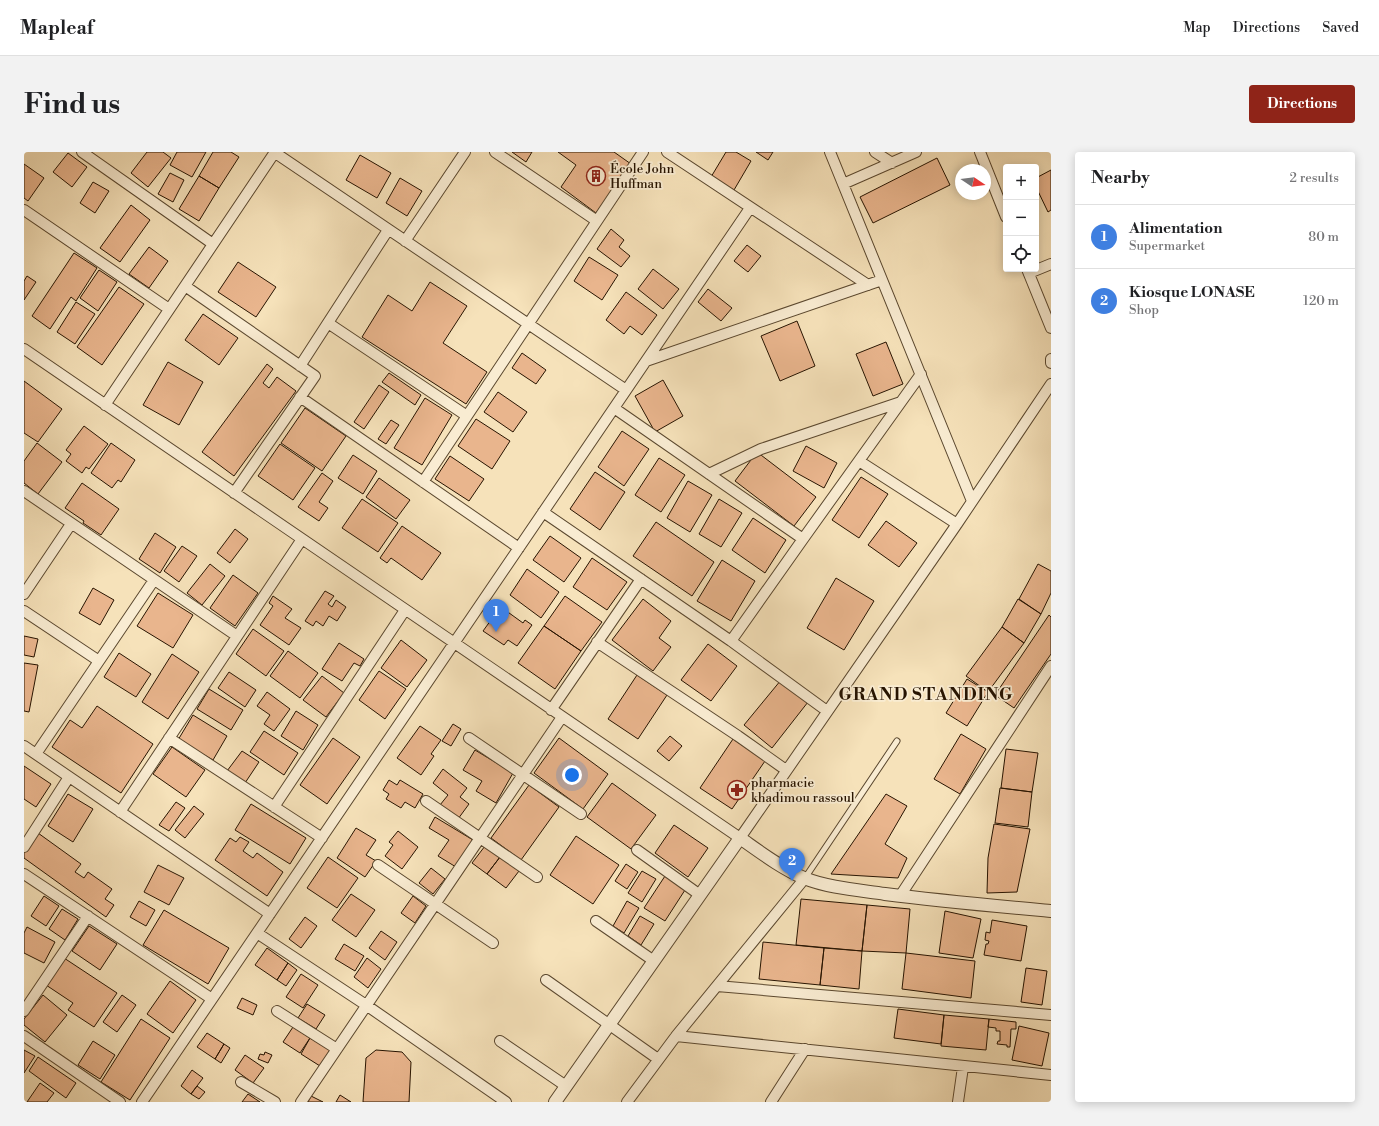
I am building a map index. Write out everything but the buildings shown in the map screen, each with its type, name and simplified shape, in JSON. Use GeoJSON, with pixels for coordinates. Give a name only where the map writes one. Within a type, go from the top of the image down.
{"type":"FeatureCollection","features":[{"type":"Feature","properties":{"kind":"street"},"geometry":{"type":"LineString","coordinates":[[82,152],[213,244]]}},
{"type":"Feature","properties":{"kind":"street"},"geometry":{"type":"LineString","coordinates":[[105,405],[275,152],[626,390]]}},
{"type":"Feature","properties":{"kind":"street"},"geometry":{"type":"LineString","coordinates":[[405,241],[465,152]]}},
{"type":"Feature","properties":{"kind":"street"},"geometry":{"type":"LineString","coordinates":[[495,152],[597,221]]}},
{"type":"Feature","properties":{"kind":"street"},"geometry":{"type":"LineString","coordinates":[[667,152],[868,285]]}},
{"type":"Feature","properties":{"kind":"street"},"geometry":{"type":"LineString","coordinates":[[830,152],[972,501]]}},
{"type":"Feature","properties":{"kind":"street"},"geometry":{"type":"LineString","coordinates":[[875,152],[892,163]]}},
{"type":"Feature","properties":{"kind":"street"},"geometry":{"type":"LineString","coordinates":[[843,184],[916,152]]}},
{"type":"Feature","properties":{"kind":"street"},"geometry":{"type":"LineString","coordinates":[[980,152],[1003,210]]}},
{"type":"Feature","properties":{"kind":"street"},"geometry":{"type":"LineString","coordinates":[[423,482],[597,221],[640,153]]}},
{"type":"Feature","properties":{"kind":"street"},"geometry":{"type":"LineString","coordinates":[[142,1102],[750,208]]}},
{"type":"Feature","properties":{"kind":"street"},"geometry":{"type":"LineString","coordinates":[[24,210],[169,309]]}},
{"type":"Feature","properties":{"kind":"street"},"geometry":{"type":"LineString","coordinates":[[300,366],[388,230]]}},
{"type":"Feature","properties":{"kind":"street"},"geometry":{"type":"LineString","coordinates":[[1039,268],[1051,264]]}},
{"type":"Feature","properties":{"kind":"street"},"geometry":{"type":"LineString","coordinates":[[1028,272],[1051,328]]}},
{"type":"Feature","properties":{"kind":"street"},"geometry":{"type":"LineString","coordinates":[[646,361],[882,280]]}},
{"type":"Feature","properties":{"kind":"street"},"geometry":{"type":"LineString","coordinates":[[185,286],[315,376],[234,493]]}},
{"type":"Feature","properties":{"kind":"street"},"geometry":{"type":"LineString","coordinates":[[328,323],[467,416]]}},
{"type":"Feature","properties":{"kind":"street"},"geometry":{"type":"LineString","coordinates":[[24,349],[778,864],[805,878],[845,888],[900,896],[1051,911]]}},
{"type":"Feature","properties":{"kind":"street"},"geometry":{"type":"LineString","coordinates":[[731,642],[920,374]]}},
{"type":"Feature","properties":{"kind":"street"},"geometry":{"type":"LineString","coordinates":[[555,1102],[957,524],[1051,384]]}},
{"type":"Feature","properties":{"kind":"street"},"geometry":{"type":"LineString","coordinates":[[300,397],[519,548]]}},
{"type":"Feature","properties":{"kind":"street"},"geometry":{"type":"LineString","coordinates":[[709,474],[761,449],[901,402]]}},
{"type":"Feature","properties":{"kind":"street"},"geometry":{"type":"LineString","coordinates":[[614,408],[803,539]]}},
{"type":"Feature","properties":{"kind":"street"},"geometry":{"type":"LineString","coordinates":[[859,462],[957,524]]}},
{"type":"Feature","properties":{"kind":"street"},"geometry":{"type":"LineString","coordinates":[[24,491],[237,636]]}},
{"type":"Feature","properties":{"kind":"street"},"geometry":{"type":"LineString","coordinates":[[543,512],[731,642],[827,711]]}},
{"type":"Feature","properties":{"kind":"street"},"geometry":{"type":"LineString","coordinates":[[24,594],[71,524]]}},
{"type":"Feature","properties":{"kind":"street"},"geometry":{"type":"LineString","coordinates":[[120,812],[302,539]]}},
{"type":"Feature","properties":{"kind":"street"},"geometry":{"type":"LineString","coordinates":[[551,710],[641,579]]}},
{"type":"Feature","properties":{"kind":"street"},"geometry":{"type":"LineString","coordinates":[[36,754],[154,580]]}},
{"type":"Feature","properties":{"kind":"street"},"geometry":{"type":"LineString","coordinates":[[274,807],[405,610]]}},
{"type":"Feature","properties":{"kind":"street"},"geometry":{"type":"LineString","coordinates":[[24,611],[99,661]]}},
{"type":"Feature","properties":{"kind":"street"},"geometry":{"type":"LineString","coordinates":[[598,642],[786,770]]}},
{"type":"Feature","properties":{"kind":"street"},"geometry":{"type":"LineString","coordinates":[[900,896],[1051,666]]}},
{"type":"Feature","properties":{"kind":"street"},"geometry":{"type":"LineString","coordinates":[[301,1102],[562,716]]}},
{"type":"Feature","properties":{"kind":"street"},"geometry":{"type":"LineString","coordinates":[[169,738],[322,838]]}},
{"type":"Feature","properties":{"kind":"street"},"geometry":{"type":"LineString","coordinates":[[469,738],[581,814]]}},
{"type":"Feature","properties":{"kind":"street"},"geometry":{"type":"LineString","coordinates":[[24,746],[270,914]]}},
{"type":"Feature","properties":{"kind":"street"},"geometry":{"type":"LineString","coordinates":[[24,847],[69,777]]}},
{"type":"Feature","properties":{"kind":"street"},"geometry":{"type":"LineString","coordinates":[[426,802],[537,877]]}},
{"type":"Feature","properties":{"kind":"street"},"geometry":{"type":"LineString","coordinates":[[636,850],[700,895]]}},
{"type":"Feature","properties":{"kind":"street"},"geometry":{"type":"LineString","coordinates":[[378,865],[493,943]]}},
{"type":"Feature","properties":{"kind":"street"},"geometry":{"type":"LineString","coordinates":[[24,874],[212,999]]}},
{"type":"Feature","properties":{"kind":"street"},"geometry":{"type":"LineString","coordinates":[[627,1102],[676,1036],[805,878]]}},
{"type":"Feature","properties":{"kind":"street"},"geometry":{"type":"LineString","coordinates":[[24,1011],[88,916]]}},
{"type":"Feature","properties":{"kind":"street"},"geometry":{"type":"LineString","coordinates":[[596,921],[654,961]]}},
{"type":"Feature","properties":{"kind":"street"},"geometry":{"type":"LineString","coordinates":[[257,933],[366,1005],[506,1102]]}},
{"type":"Feature","properties":{"kind":"street"},"geometry":{"type":"LineString","coordinates":[[546,980],[658,1059]]}},
{"type":"Feature","properties":{"kind":"street"},"geometry":{"type":"LineString","coordinates":[[717,986],[1051,1015]]}},
{"type":"Feature","properties":{"kind":"street"},"geometry":{"type":"LineString","coordinates":[[277,1011],[337,1049]]}},
{"type":"Feature","properties":{"kind":"street"},"geometry":{"type":"LineString","coordinates":[[24,1036],[120,1102]]}},
{"type":"Feature","properties":{"kind":"street"},"geometry":{"type":"LineString","coordinates":[[676,1036],[1051,1075]]}},
{"type":"Feature","properties":{"kind":"street"},"geometry":{"type":"LineString","coordinates":[[500,1041],[566,1086]]}},
{"type":"Feature","properties":{"kind":"street"},"geometry":{"type":"LineString","coordinates":[[771,1102],[805,1049]]}},
{"type":"Feature","properties":{"kind":"street"},"geometry":{"type":"LineString","coordinates":[[958,1102],[963,1067]]}},
{"type":"Feature","properties":{"kind":"street"},"geometry":{"type":"LineString","coordinates":[[242,1082],[275,1102]]}},
{"type":"Feature","properties":{"kind":"lane"},"geometry":{"type":"LineString","coordinates":[[805,878],[897,741]]}},
{"type":"Feature","properties":{"kind":"place","name":"École John Huffman"},"geometry":{"type":"Point","coordinates":[596,176]}},
{"type":"Feature","properties":{"kind":"place","name":"Alimentation"},"geometry":{"type":"Point","coordinates":[496,632]}},
{"type":"Feature","properties":{"kind":"place","name":"pharmacie khadimou rassoul"},"geometry":{"type":"Point","coordinates":[737,790]}},
{"type":"Feature","properties":{"kind":"place","name":"Kiosque LONASE"},"geometry":{"type":"Point","coordinates":[792,881]}},
{"type":"Feature","properties":{"kind":"district","name":"GRAND STANDING"},"geometry":{"type":"Point","coordinates":[926,695]}}]}
